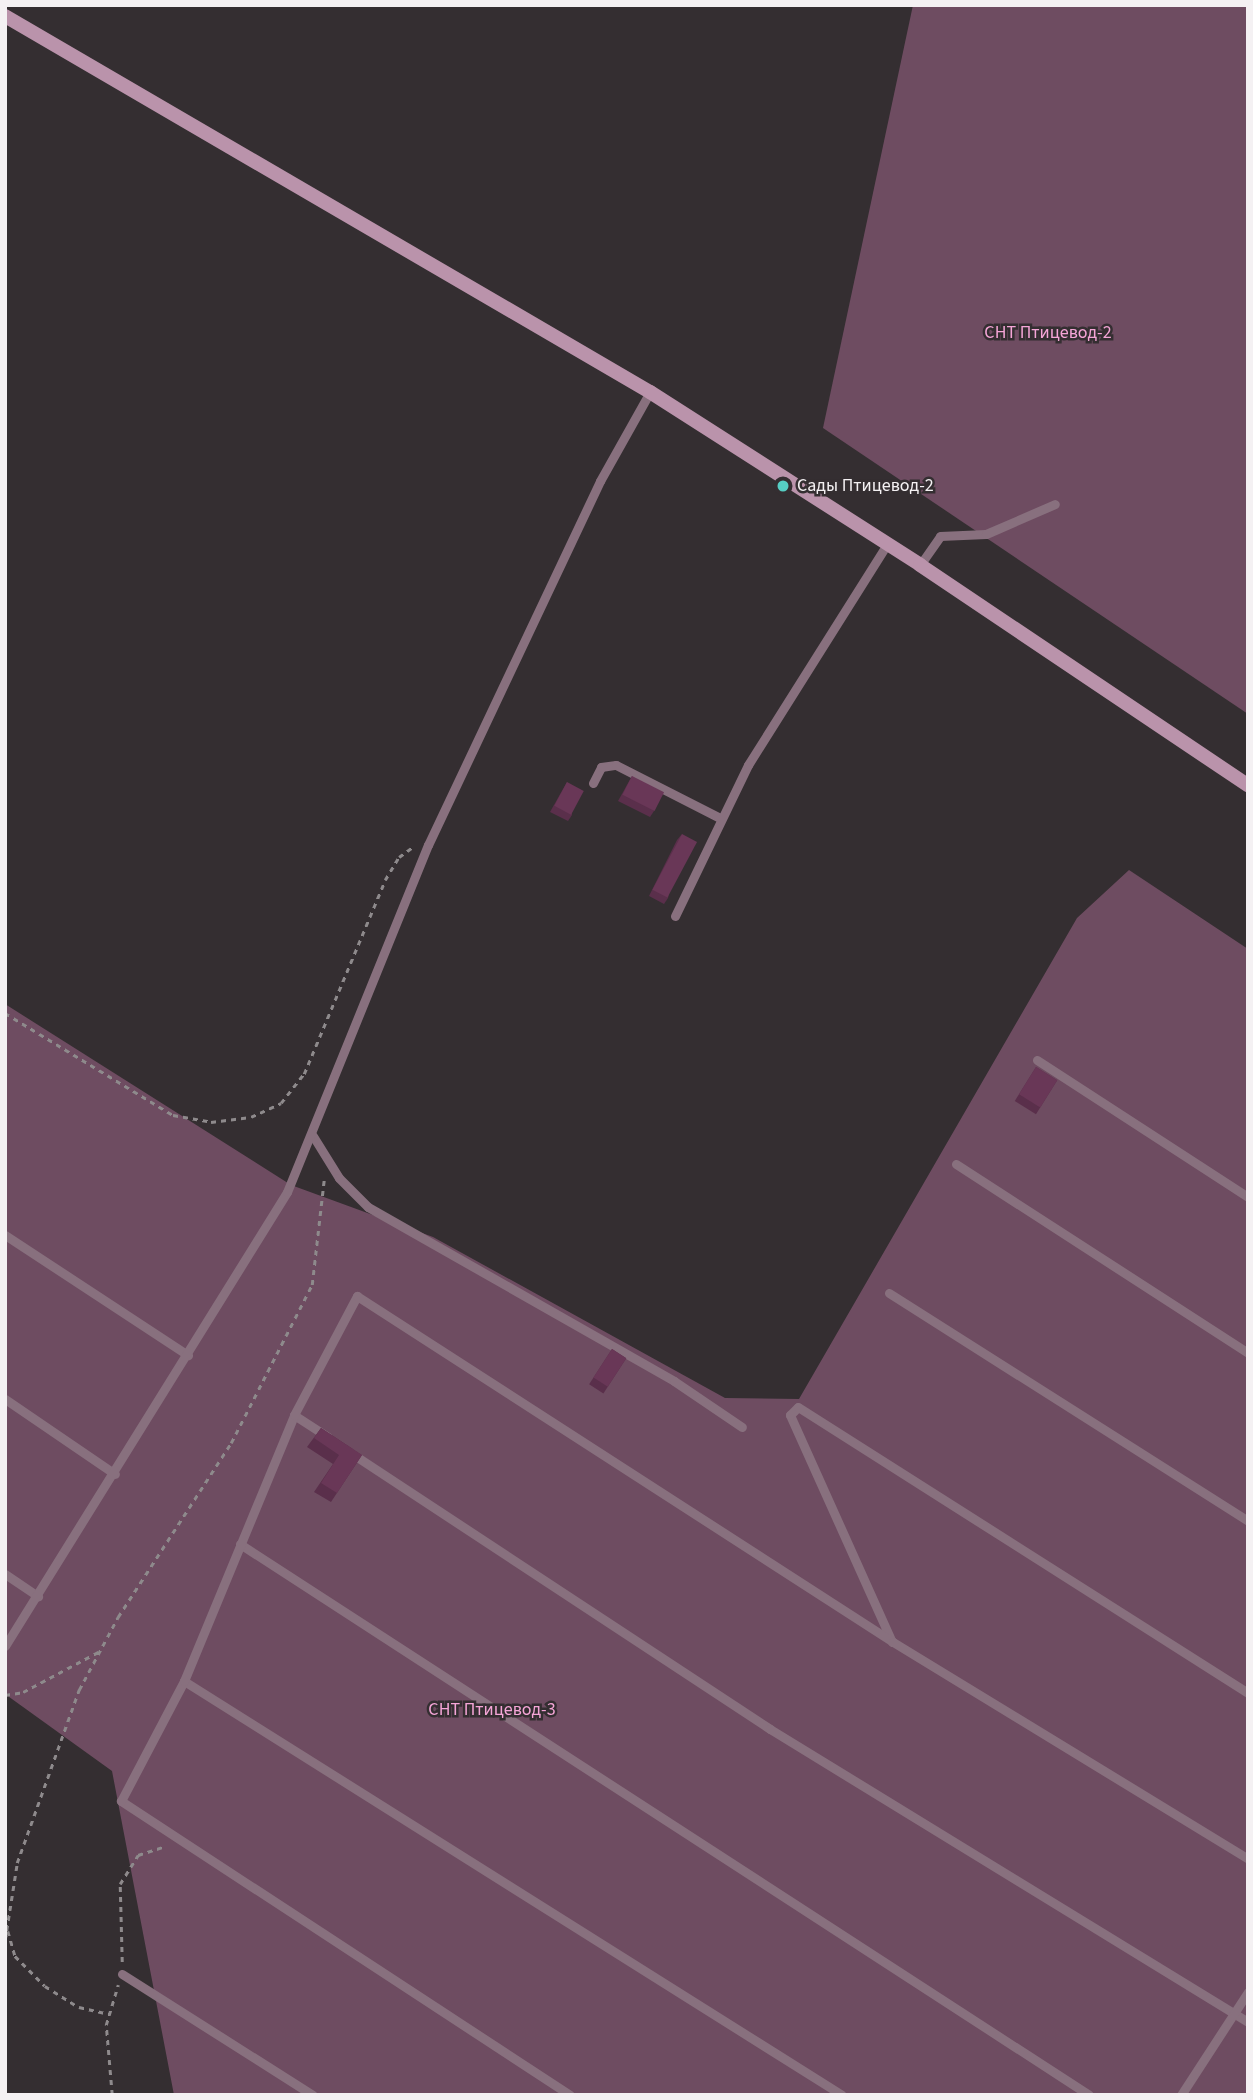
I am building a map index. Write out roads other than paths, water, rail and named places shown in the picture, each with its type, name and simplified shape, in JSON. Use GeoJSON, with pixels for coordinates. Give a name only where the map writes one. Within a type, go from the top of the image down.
{"type":"FeatureCollection","features":[{"type":"Feature","properties":{"kind":"main road"},"geometry":{"type":"LineString","coordinates":[[5,16],[650,392],[920,565],[1248,785]]}},
{"type":"Feature","properties":{"kind":"lane"},"geometry":{"type":"LineString","coordinates":[[5,1646],[115,1474],[288,1192],[313,1136],[428,845],[581,519],[650,392]]}},
{"type":"Feature","properties":{"kind":"lane"},"geometry":{"type":"LineString","coordinates":[[920,565],[940,536],[986,534],[1055,503]]}},
{"type":"Feature","properties":{"kind":"lane"},"geometry":{"type":"LineString","coordinates":[[675,916],[720,818],[748,765],[887,544]]}},
{"type":"Feature","properties":{"kind":"lane"},"geometry":{"type":"LineString","coordinates":[[593,783],[601,767],[616,765],[720,818]]}},
{"type":"Feature","properties":{"kind":"lane"},"geometry":{"type":"LineString","coordinates":[[1037,1060],[1248,1197]]}},
{"type":"Feature","properties":{"kind":"lane"},"geometry":{"type":"LineString","coordinates":[[313,1136],[339,1178],[368,1207],[674,1381],[742,1427]]}},
{"type":"Feature","properties":{"kind":"lane"},"geometry":{"type":"LineString","coordinates":[[956,1164],[1248,1353]]}},
{"type":"Feature","properties":{"kind":"lane"},"geometry":{"type":"LineString","coordinates":[[5,1235],[188,1355]]}},
{"type":"Feature","properties":{"kind":"lane"},"geometry":{"type":"LineString","coordinates":[[889,1293],[1248,1521]]}},
{"type":"Feature","properties":{"kind":"lane"},"geometry":{"type":"LineString","coordinates":[[570,2095],[121,1801],[184,1681],[294,1415],[357,1296],[893,1642],[1248,1859]]}},
{"type":"Feature","properties":{"kind":"lane"},"geometry":{"type":"LineString","coordinates":[[5,1399],[115,1474]]}},
{"type":"Feature","properties":{"kind":"lane"},"geometry":{"type":"LineString","coordinates":[[893,1642],[790,1415],[798,1408],[1248,1693]]}},
{"type":"Feature","properties":{"kind":"lane"},"geometry":{"type":"LineString","coordinates":[[294,1415],[770,1729],[1248,2022]]}},
{"type":"Feature","properties":{"kind":"lane"},"geometry":{"type":"LineString","coordinates":[[240,1544],[1088,2095]]}},
{"type":"Feature","properties":{"kind":"lane"},"geometry":{"type":"LineString","coordinates":[[5,1574],[38,1596]]}},
{"type":"Feature","properties":{"kind":"lane"},"geometry":{"type":"LineString","coordinates":[[184,1681],[842,2095]]}},
{"type":"Feature","properties":{"kind":"lane"},"geometry":{"type":"LineString","coordinates":[[122,1974],[313,2095]]}},
{"type":"Feature","properties":{"kind":"lane"},"geometry":{"type":"LineString","coordinates":[[1181,2095],[1248,1992]]}},
{"type":"Feature","properties":{"kind":"place","name":"Сады Птицевод-2"},"geometry":{"type":"Point","coordinates":[783,486]}},
{"type":"Feature","properties":{"kind":"park label","name":"СНТ Птицевод-2"},"geometry":{"type":"Point","coordinates":[1048,333]}},
{"type":"Feature","properties":{"kind":"park label","name":"СНТ Птицевод-3"},"geometry":{"type":"Point","coordinates":[492,1710]}}]}
